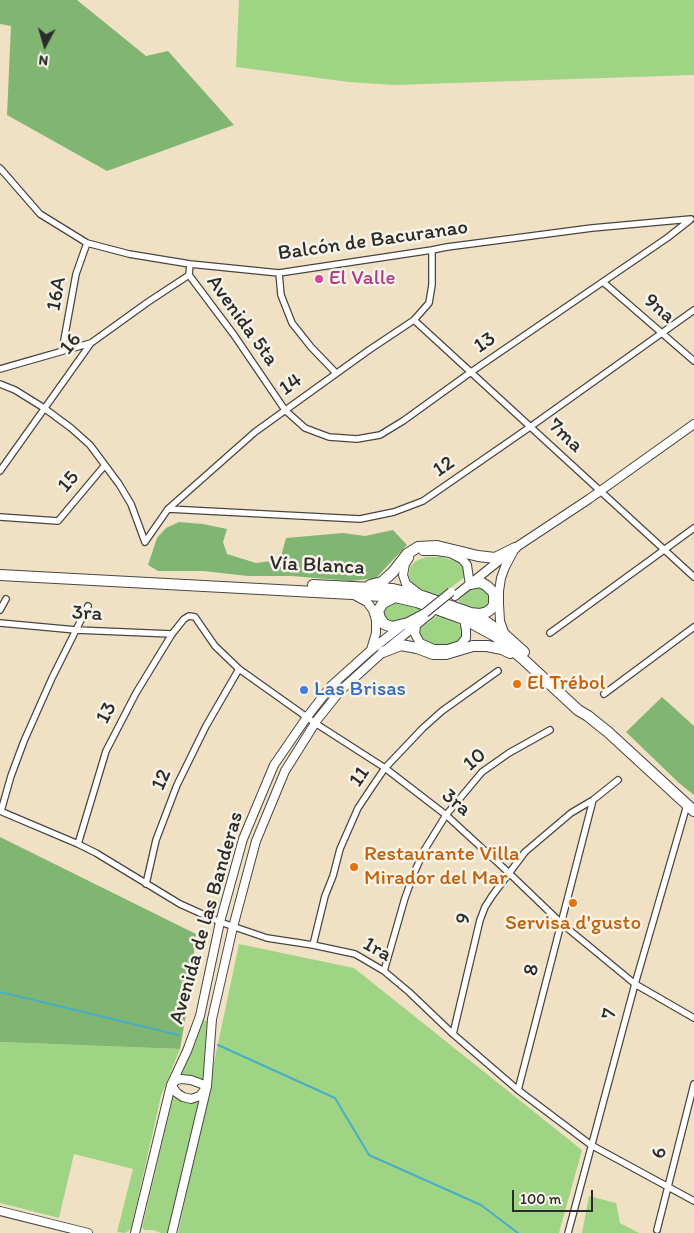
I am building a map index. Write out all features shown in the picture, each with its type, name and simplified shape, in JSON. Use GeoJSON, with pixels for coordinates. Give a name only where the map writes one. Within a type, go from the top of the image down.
{"type":"FeatureCollection","features":[{"type":"Feature","properties":{"kind":"highway"},"geometry":{"type":"LineString","coordinates":[[363,587],[382,582],[393,572],[407,554],[418,547],[437,546],[495,558],[515,548]]}},
{"type":"Feature","properties":{"kind":"highway","name":"Vía Blanca"},"geometry":{"type":"LineString","coordinates":[[0,570],[363,587],[393,589],[422,596],[466,616],[495,636],[691,808]]}},
{"type":"Feature","properties":{"kind":"highway","name":"Vía Blanca"},"geometry":{"type":"LineString","coordinates":[[0,576],[352,594],[394,597],[417,602],[488,623],[505,635],[582,705],[588,716]]}},
{"type":"Feature","properties":{"kind":"highway"},"geometry":{"type":"LineString","coordinates":[[466,616],[487,612],[494,605],[494,593],[487,586],[480,582],[470,582]]}},
{"type":"Feature","properties":{"kind":"highway"},"geometry":{"type":"LineString","coordinates":[[394,597],[383,603],[378,611],[380,618],[384,624],[392,626],[404,624]]}},
{"type":"Feature","properties":{"kind":"highway"},"geometry":{"type":"LineString","coordinates":[[383,652],[401,645],[417,648],[432,654],[446,654],[473,646],[486,646],[502,649],[524,660]]}},
{"type":"Feature","properties":{"kind":"main road","name":"Avenida de las Banderas"},"geometry":{"type":"LineString","coordinates":[[172,1233],[206,1086],[212,1019],[233,927],[256,841],[285,771],[315,723],[341,690],[383,652],[416,626],[428,613],[515,548],[600,491],[694,424]]}},
{"type":"Feature","properties":{"kind":"main road"},"geometry":{"type":"LineString","coordinates":[[505,635],[500,621],[499,591],[505,567],[515,548]]}},
{"type":"Feature","properties":{"kind":"main road"},"geometry":{"type":"LineString","coordinates":[[422,596],[406,584],[403,575],[404,564],[410,556],[419,551],[450,553],[462,559],[467,566],[470,582]]}},
{"type":"Feature","properties":{"kind":"main road"},"geometry":{"type":"LineString","coordinates":[[352,594],[367,602],[373,610],[376,620],[376,633],[371,650]]}},
{"type":"Feature","properties":{"kind":"main road","name":"Avenida de las Banderas"},"geometry":{"type":"LineString","coordinates":[[135,1233],[171,1085],[187,1051],[200,1016],[220,922],[243,839],[274,765],[331,686],[371,650],[404,624],[428,613]]}},
{"type":"Feature","properties":{"kind":"main road"},"geometry":{"type":"LineString","coordinates":[[416,626],[415,634],[420,644],[434,649],[448,649],[460,645],[466,638],[466,616]]}},
{"type":"Feature","properties":{"kind":"main road"},"geometry":{"type":"LineString","coordinates":[[177,1080],[191,1080],[206,1086],[200,1096],[191,1099],[177,1093],[171,1085],[177,1080]]}},
{"type":"Feature","properties":{"kind":"main road"},"geometry":{"type":"LineString","coordinates":[[0,1211],[88,1233]]}},
{"type":"Feature","properties":{"kind":"street","name":"Balcón de Bacuranao"},"geometry":{"type":"LineString","coordinates":[[0,168],[40,214],[87,243],[129,254],[190,264],[279,272],[592,228],[692,218]]}},
{"type":"Feature","properties":{"kind":"street","name":"13"},"geometry":{"type":"LineString","coordinates":[[285,410],[305,428],[329,437],[357,439],[380,435],[403,422],[471,372],[667,238],[692,218]]}},
{"type":"Feature","properties":{"kind":"street","name":"16A"},"geometry":{"type":"LineString","coordinates":[[62,351],[76,274],[87,243]]}},
{"type":"Feature","properties":{"kind":"street","name":"14"},"geometry":{"type":"LineString","coordinates":[[105,465],[131,504],[145,542],[168,509],[255,432],[336,373],[414,320],[429,303],[432,285],[432,250]]}},
{"type":"Feature","properties":{"kind":"street"},"geometry":{"type":"LineString","coordinates":[[189,275],[190,264]]}},
{"type":"Feature","properties":{"kind":"street"},"geometry":{"type":"LineString","coordinates":[[279,272],[281,295],[292,323],[310,347],[336,373]]}},
{"type":"Feature","properties":{"kind":"street","name":"16"},"geometry":{"type":"LineString","coordinates":[[0,471],[91,343],[189,275]]}},
{"type":"Feature","properties":{"kind":"street","name":"Avenida 5ta"},"geometry":{"type":"LineString","coordinates":[[189,275],[285,410]]}},
{"type":"Feature","properties":{"kind":"street","name":"9na"},"geometry":{"type":"LineString","coordinates":[[603,282],[694,361]]}},
{"type":"Feature","properties":{"kind":"street","name":"12"},"geometry":{"type":"LineString","coordinates":[[168,509],[360,519],[394,512],[423,501],[694,310]]}},
{"type":"Feature","properties":{"kind":"street","name":"7ma"},"geometry":{"type":"LineString","coordinates":[[414,320],[694,577]]}},
{"type":"Feature","properties":{"kind":"street"},"geometry":{"type":"LineString","coordinates":[[0,369],[91,343]]}},
{"type":"Feature","properties":{"kind":"street"},"geometry":{"type":"LineString","coordinates":[[0,384],[15,390],[71,428],[90,445],[105,465]]}},
{"type":"Feature","properties":{"kind":"street","name":"15"},"geometry":{"type":"LineString","coordinates":[[0,517],[58,521],[105,465]]}},
{"type":"Feature","properties":{"kind":"street"},"geometry":{"type":"LineString","coordinates":[[550,633],[694,528]]}},
{"type":"Feature","properties":{"kind":"street"},"geometry":{"type":"LineString","coordinates":[[0,610],[6,599]]}},
{"type":"Feature","properties":{"kind":"street"},"geometry":{"type":"LineString","coordinates":[[0,811],[24,741],[52,678],[88,606]]}},
{"type":"Feature","properties":{"kind":"street","name":"13"},"geometry":{"type":"LineString","coordinates":[[78,844],[106,751],[136,693],[172,634],[184,618],[195,617]]}},
{"type":"Feature","properties":{"kind":"street","name":"3ra"},"geometry":{"type":"LineString","coordinates":[[195,617],[214,646],[239,670],[315,723],[386,768],[446,815],[561,923],[635,984],[694,1018]]}},
{"type":"Feature","properties":{"kind":"street","name":"3ra"},"geometry":{"type":"LineString","coordinates":[[0,623],[76,630],[172,634]]}},
{"type":"Feature","properties":{"kind":"street"},"geometry":{"type":"LineString","coordinates":[[604,694],[694,627]]}},
{"type":"Feature","properties":{"kind":"street","name":"12"},"geometry":{"type":"LineString","coordinates":[[146,884],[156,840],[177,785],[206,726],[239,670]]}},
{"type":"Feature","properties":{"kind":"street","name":"11"},"geometry":{"type":"LineString","coordinates":[[313,945],[325,896],[333,876],[340,849],[358,808],[386,768],[424,728],[442,711],[498,671]]}},
{"type":"Feature","properties":{"kind":"street","name":"10"},"geometry":{"type":"LineString","coordinates":[[384,971],[414,872],[425,849],[446,815],[482,772],[508,753],[550,730]]}},
{"type":"Feature","properties":{"kind":"street","name":"9"},"geometry":{"type":"LineString","coordinates":[[453,1034],[480,920],[492,896],[525,852],[571,813],[618,780]]}},
{"type":"Feature","properties":{"kind":"street","name":"8"},"geometry":{"type":"LineString","coordinates":[[518,1090],[592,800]]}},
{"type":"Feature","properties":{"kind":"street","name":"7"},"geometry":{"type":"LineString","coordinates":[[568,1233],[635,984],[691,808]]}},
{"type":"Feature","properties":{"kind":"street","name":"1ra"},"geometry":{"type":"LineString","coordinates":[[0,811],[96,853],[180,904],[220,922],[267,938],[355,954],[384,971],[518,1090],[591,1145],[694,1201]]}},
{"type":"Feature","properties":{"kind":"street","name":"6"},"geometry":{"type":"LineString","coordinates":[[657,1230],[694,1084]]}},
{"type":"Feature","properties":{"kind":"green space"},"geometry":{"type":"Polygon","coordinates":[[[0,0],[77,0],[146,56],[168,51],[234,125],[107,171],[7,115],[11,26],[0,24],[0,0]]]}},
{"type":"Feature","properties":{"kind":"green space"},"geometry":{"type":"Polygon","coordinates":[[[239,0],[694,0],[694,75],[394,85],[349,82],[236,67],[239,0]]]}},
{"type":"Feature","properties":{"kind":"green space"},"geometry":{"type":"Polygon","coordinates":[[[179,522],[227,529],[223,542],[227,554],[256,563],[280,560],[286,538],[343,533],[365,536],[393,530],[407,545],[376,578],[351,581],[292,576],[248,576],[203,571],[158,571],[148,565],[157,538],[166,528],[179,522]]]}},
{"type":"Feature","properties":{"kind":"green space"},"geometry":{"type":"Polygon","coordinates":[[[426,557],[442,557],[458,562],[464,569],[466,576],[439,597],[417,588],[411,582],[409,576],[410,567],[416,561],[426,557]]]}},
{"type":"Feature","properties":{"kind":"green space"},"geometry":{"type":"Polygon","coordinates":[[[472,588],[485,588],[492,598],[487,609],[472,609],[458,601],[472,588]]]}},
{"type":"Feature","properties":{"kind":"green space"},"geometry":{"type":"Polygon","coordinates":[[[393,602],[421,609],[401,622],[394,624],[387,622],[383,617],[384,606],[393,602]]]}},
{"type":"Feature","properties":{"kind":"green space"},"geometry":{"type":"Polygon","coordinates":[[[438,615],[457,623],[463,628],[464,635],[459,642],[450,646],[437,646],[427,644],[420,639],[421,628],[438,615]]]}},
{"type":"Feature","properties":{"kind":"green space"},"geometry":{"type":"Polygon","coordinates":[[[662,697],[694,726],[694,795],[626,732],[662,697]]]}},
{"type":"Feature","properties":{"kind":"green space"},"geometry":{"type":"Polygon","coordinates":[[[0,837],[196,934],[190,991],[180,1049],[0,1042],[0,837]]]}},
{"type":"Feature","properties":{"kind":"green space"},"geometry":{"type":"Polygon","coordinates":[[[239,944],[354,968],[582,1150],[559,1233],[178,1233],[239,944]]]}},
{"type":"Feature","properties":{"kind":"green space"},"geometry":{"type":"Polygon","coordinates":[[[203,1021],[207,1022],[203,1079],[180,1075],[203,1021]]]}},
{"type":"Feature","properties":{"kind":"green space"},"geometry":{"type":"Polygon","coordinates":[[[0,1042],[180,1049],[161,1096],[131,1229],[125,1233],[117,1232],[133,1169],[74,1154],[59,1218],[0,1203],[0,1042]]]}},
{"type":"Feature","properties":{"kind":"green space"},"geometry":{"type":"Polygon","coordinates":[[[173,1097],[185,1102],[199,1101],[168,1233],[161,1233],[142,1228],[173,1097]]]}},
{"type":"Feature","properties":{"kind":"green space"},"geometry":{"type":"Polygon","coordinates":[[[589,1196],[616,1203],[620,1223],[639,1233],[582,1233],[589,1196]]]}},
{"type":"Feature","properties":{"kind":"waterway"},"geometry":{"type":"LineString","coordinates":[[0,992],[179,1035]]}},
{"type":"Feature","properties":{"kind":"waterway"},"geometry":{"type":"LineString","coordinates":[[218,1045],[335,1098],[369,1155],[481,1205],[518,1233]]}},
{"type":"Feature","properties":{"kind":"place","name":"El Valle"},"geometry":{"type":"Point","coordinates":[319,279]}},
{"type":"Feature","properties":{"kind":"place","name":"El Trébol"},"geometry":{"type":"Point","coordinates":[517,684]}},
{"type":"Feature","properties":{"kind":"place","name":"Las Brisas"},"geometry":{"type":"Point","coordinates":[304,690]}},
{"type":"Feature","properties":{"kind":"place","name":"Restaurante Villa Mirador del Mar"},"geometry":{"type":"Point","coordinates":[354,867]}},
{"type":"Feature","properties":{"kind":"place","name":"Servisa d'gusto"},"geometry":{"type":"Point","coordinates":[573,903]}}]}
